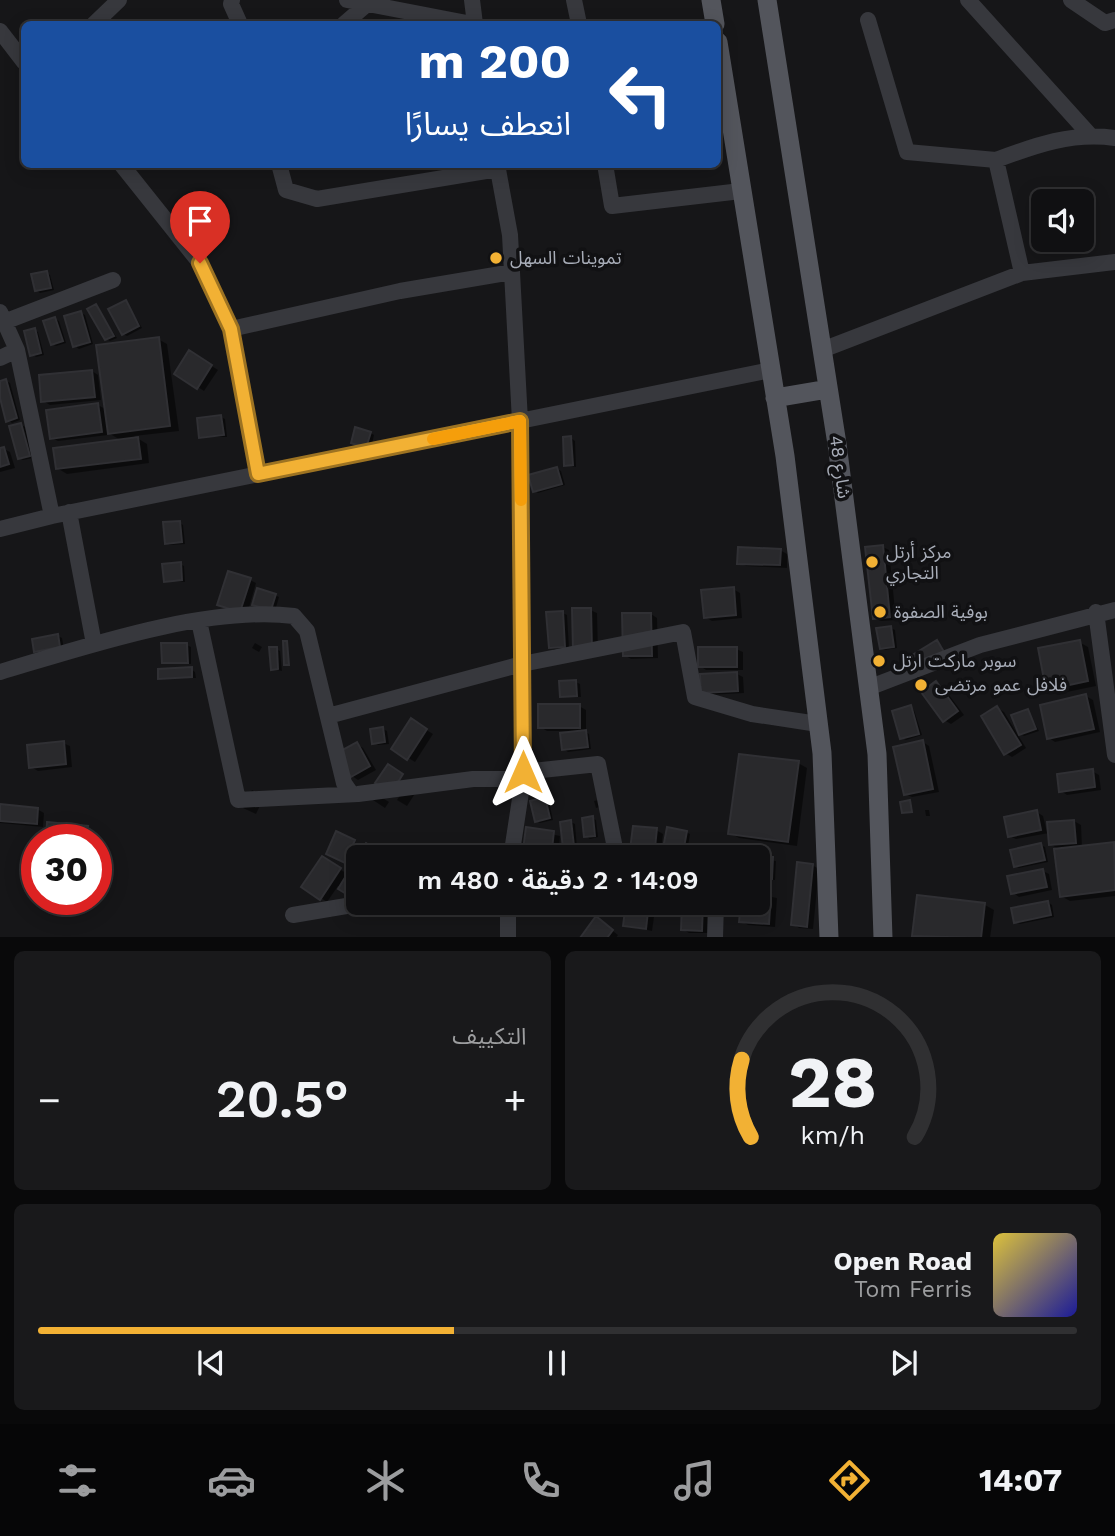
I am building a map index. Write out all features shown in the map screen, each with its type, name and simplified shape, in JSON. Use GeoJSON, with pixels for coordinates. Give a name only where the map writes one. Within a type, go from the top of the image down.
{"type":"FeatureCollection","features":[{"type":"Feature","properties":{"kind":"main road"},"geometry":{"type":"LineString","coordinates":[[711,0],[714,21]]}},
{"type":"Feature","properties":{"kind":"main road","name":"شارع 48"},"geometry":{"type":"LineString","coordinates":[[767,0],[828,389],[877,754],[883,937]]}},
{"type":"Feature","properties":{"kind":"main road"},"geometry":{"type":"LineString","coordinates":[[721,62],[771,370],[818,724],[829,937]]}},
{"type":"Feature","properties":{"kind":"main road"},"geometry":{"type":"LineString","coordinates":[[775,398],[828,389]]}},
{"type":"Feature","properties":{"kind":"street"},"geometry":{"type":"LineString","coordinates":[[97,21],[119,0]]}},
{"type":"Feature","properties":{"kind":"street"},"geometry":{"type":"LineString","coordinates":[[232,0],[231,4],[239,21]]}},
{"type":"Feature","properties":{"kind":"street"},"geometry":{"type":"LineString","coordinates":[[347,0],[457,21]]}},
{"type":"Feature","properties":{"kind":"street"},"geometry":{"type":"LineString","coordinates":[[472,0],[474,21]]}},
{"type":"Feature","properties":{"kind":"street"},"geometry":{"type":"LineString","coordinates":[[574,0],[578,21]]}},
{"type":"Feature","properties":{"kind":"street"},"geometry":{"type":"LineString","coordinates":[[968,0],[1090,135]]}},
{"type":"Feature","properties":{"kind":"street"},"geometry":{"type":"LineString","coordinates":[[1071,0],[1105,23],[1115,20]]}},
{"type":"Feature","properties":{"kind":"street"},"geometry":{"type":"LineString","coordinates":[[347,21],[366,5]]}},
{"type":"Feature","properties":{"kind":"street"},"geometry":{"type":"LineString","coordinates":[[868,20],[907,152],[996,160],[1046,141],[1090,135],[1115,138]]}},
{"type":"Feature","properties":{"kind":"street"},"geometry":{"type":"LineString","coordinates":[[0,31],[21,58]]}},
{"type":"Feature","properties":{"kind":"street"},"geometry":{"type":"LineString","coordinates":[[996,160],[1022,274]]}},
{"type":"Feature","properties":{"kind":"street"},"geometry":{"type":"LineString","coordinates":[[124,168],[200,263],[231,329],[258,474]]}},
{"type":"Feature","properties":{"kind":"street"},"geometry":{"type":"LineString","coordinates":[[280,168],[286,190],[317,199],[491,168]]}},
{"type":"Feature","properties":{"kind":"street"},"geometry":{"type":"LineString","coordinates":[[497,168],[510,235],[520,421],[523,776],[513,845]]}},
{"type":"Feature","properties":{"kind":"street"},"geometry":{"type":"LineString","coordinates":[[606,168],[612,206],[741,191]]}},
{"type":"Feature","properties":{"kind":"street"},"geometry":{"type":"LineString","coordinates":[[822,350],[1022,274],[1115,262]]}},
{"type":"Feature","properties":{"kind":"street"},"geometry":{"type":"LineString","coordinates":[[231,329],[400,291],[512,272]]}},
{"type":"Feature","properties":{"kind":"street"},"geometry":{"type":"LineString","coordinates":[[52,516],[17,350],[2,317],[113,280]]}},
{"type":"Feature","properties":{"kind":"street"},"geometry":{"type":"LineString","coordinates":[[0,358],[17,350]]}},
{"type":"Feature","properties":{"kind":"street"},"geometry":{"type":"LineString","coordinates":[[0,529],[69,512],[771,370]]}},
{"type":"Feature","properties":{"kind":"street"},"geometry":{"type":"LineString","coordinates":[[69,512],[94,644]]}},
{"type":"Feature","properties":{"kind":"street"},"geometry":{"type":"LineString","coordinates":[[868,688],[980,645],[1096,612],[1115,610]]}},
{"type":"Feature","properties":{"kind":"street"},"geometry":{"type":"LineString","coordinates":[[1096,612],[1115,755]]}},
{"type":"Feature","properties":{"kind":"street"},"geometry":{"type":"LineString","coordinates":[[0,672],[94,644],[199,621],[268,613],[295,616],[307,631],[344,783],[351,793]]}},
{"type":"Feature","properties":{"kind":"street"},"geometry":{"type":"LineString","coordinates":[[199,621],[238,800],[351,793],[523,776],[598,764],[614,845]]}},
{"type":"Feature","properties":{"kind":"street"},"geometry":{"type":"LineString","coordinates":[[328,716],[522,664],[683,632],[695,697],[752,714],[818,724]]}},
{"type":"Feature","properties":{"kind":"street"},"geometry":{"type":"LineString","coordinates":[[293,915],[346,906]]}},
{"type":"Feature","properties":{"kind":"street"},"geometry":{"type":"LineString","coordinates":[[508,915],[508,937]]}},
{"type":"Feature","properties":{"kind":"street"},"geometry":{"type":"LineString","coordinates":[[715,937],[716,915]]}},
{"type":"Feature","properties":{"kind":"building"},"geometry":{"type":"Polygon","coordinates":[[[47,271],[51,288],[35,291],[31,274],[47,271]]]}},
{"type":"Feature","properties":{"kind":"building"},"geometry":{"type":"Polygon","coordinates":[[[126,300],[139,326],[122,335],[108,309],[126,300]]]}},
{"type":"Feature","properties":{"kind":"building"},"geometry":{"type":"Polygon","coordinates":[[[96,304],[114,336],[105,340],[87,309],[96,304]]]}},
{"type":"Feature","properties":{"kind":"building"},"geometry":{"type":"Polygon","coordinates":[[[81,311],[90,342],[73,347],[64,316],[81,311]]]}},
{"type":"Feature","properties":{"kind":"building"},"geometry":{"type":"Polygon","coordinates":[[[55,317],[63,341],[51,345],[43,321],[55,317]]]}},
{"type":"Feature","properties":{"kind":"building"},"geometry":{"type":"Polygon","coordinates":[[[35,328],[41,353],[30,356],[24,331],[35,328]]]}},
{"type":"Feature","properties":{"kind":"building"},"geometry":{"type":"Polygon","coordinates":[[[159,337],[170,426],[108,434],[96,345],[159,337]]]}},
{"type":"Feature","properties":{"kind":"building"},"geometry":{"type":"Polygon","coordinates":[[[189,350],[212,365],[197,389],[174,374],[189,350]]]}},
{"type":"Feature","properties":{"kind":"building"},"geometry":{"type":"Polygon","coordinates":[[[92,370],[95,397],[41,402],[39,375],[92,370]]]}},
{"type":"Feature","properties":{"kind":"building"},"geometry":{"type":"Polygon","coordinates":[[[6,379],[17,418],[6,422],[0,398],[0,381],[6,379]]]}},
{"type":"Feature","properties":{"kind":"building"},"geometry":{"type":"Polygon","coordinates":[[[98,403],[102,432],[50,439],[46,410],[98,403]]]}},
{"type":"Feature","properties":{"kind":"building"},"geometry":{"type":"Polygon","coordinates":[[[221,415],[224,435],[199,438],[197,418],[221,415]]]}},
{"type":"Feature","properties":{"kind":"building"},"geometry":{"type":"Polygon","coordinates":[[[21,423],[30,456],[18,459],[9,426],[21,423]]]}},
{"type":"Feature","properties":{"kind":"building"},"geometry":{"type":"Polygon","coordinates":[[[355,427],[371,432],[366,448],[351,443],[355,427]]]}},
{"type":"Feature","properties":{"kind":"building"},"geometry":{"type":"Polygon","coordinates":[[[571,436],[573,465],[564,466],[563,437],[571,436]]]}},
{"type":"Feature","properties":{"kind":"building"},"geometry":{"type":"Polygon","coordinates":[[[138,437],[141,459],[56,469],[53,448],[138,437]]]}},
{"type":"Feature","properties":{"kind":"building"},"geometry":{"type":"Polygon","coordinates":[[[4,447],[9,464],[0,467],[0,448],[4,447]]]}},
{"type":"Feature","properties":{"kind":"building"},"geometry":{"type":"Polygon","coordinates":[[[557,467],[562,484],[533,492],[528,475],[557,467]]]}},
{"type":"Feature","properties":{"kind":"building"},"geometry":{"type":"Polygon","coordinates":[[[180,521],[182,542],[165,544],[163,522],[180,521]]]}},
{"type":"Feature","properties":{"kind":"building"},"geometry":{"type":"Polygon","coordinates":[[[883,545],[890,617],[873,619],[865,547],[883,545]]]}},
{"type":"Feature","properties":{"kind":"building"},"geometry":{"type":"Polygon","coordinates":[[[738,547],[781,549],[780,565],[737,564],[738,547]]]}},
{"type":"Feature","properties":{"kind":"building"},"geometry":{"type":"Polygon","coordinates":[[[181,562],[182,580],[164,582],[162,564],[181,562]]]}},
{"type":"Feature","properties":{"kind":"building"},"geometry":{"type":"Polygon","coordinates":[[[228,571],[251,578],[240,612],[217,605],[228,571]]]}},
{"type":"Feature","properties":{"kind":"building"},"geometry":{"type":"Polygon","coordinates":[[[734,587],[736,615],[704,618],[701,590],[734,587]]]}},
{"type":"Feature","properties":{"kind":"building"},"geometry":{"type":"Polygon","coordinates":[[[257,588],[276,594],[271,610],[252,605],[257,588]]]}},
{"type":"Feature","properties":{"kind":"building"},"geometry":{"type":"Polygon","coordinates":[[[572,608],[591,608],[592,650],[573,650],[572,608]]]}},
{"type":"Feature","properties":{"kind":"building"},"geometry":{"type":"Polygon","coordinates":[[[563,611],[565,647],[549,648],[546,612],[563,611]]]}},
{"type":"Feature","properties":{"kind":"building"},"geometry":{"type":"Polygon","coordinates":[[[622,613],[651,613],[652,656],[623,656],[622,613]]]}},
{"type":"Feature","properties":{"kind":"building"},"geometry":{"type":"Polygon","coordinates":[[[891,626],[894,647],[880,649],[876,628],[891,626]]]}},
{"type":"Feature","properties":{"kind":"building"},"geometry":{"type":"Polygon","coordinates":[[[58,634],[60,647],[34,652],[32,639],[58,634]]]}},
{"type":"Feature","properties":{"kind":"building"},"geometry":{"type":"Polygon","coordinates":[[[937,640],[944,652],[911,672],[904,660],[937,640]]]}},
{"type":"Feature","properties":{"kind":"building"},"geometry":{"type":"Polygon","coordinates":[[[1080,640],[1088,681],[1046,690],[1038,648],[1080,640]]]}},
{"type":"Feature","properties":{"kind":"building"},"geometry":{"type":"Polygon","coordinates":[[[283,641],[287,641],[289,665],[284,665],[283,641]]]}},
{"type":"Feature","properties":{"kind":"building"},"geometry":{"type":"Polygon","coordinates":[[[161,643],[187,643],[188,663],[162,663],[161,643]]]}},
{"type":"Feature","properties":{"kind":"building"},"geometry":{"type":"Polygon","coordinates":[[[269,647],[277,647],[278,669],[271,670],[269,647]]]}},
{"type":"Feature","properties":{"kind":"building"},"geometry":{"type":"Polygon","coordinates":[[[698,647],[737,647],[737,667],[698,667],[698,647]]]}},
{"type":"Feature","properties":{"kind":"building"},"geometry":{"type":"Polygon","coordinates":[[[192,667],[192,677],[158,679],[158,669],[192,667]]]}},
{"type":"Feature","properties":{"kind":"building"},"geometry":{"type":"Polygon","coordinates":[[[737,672],[738,691],[701,693],[700,674],[737,672]]]}},
{"type":"Feature","properties":{"kind":"building"},"geometry":{"type":"Polygon","coordinates":[[[576,680],[577,696],[560,697],[559,681],[576,680]]]}},
{"type":"Feature","properties":{"kind":"building"},"geometry":{"type":"Polygon","coordinates":[[[936,681],[958,711],[943,722],[921,692],[936,681]]]}},
{"type":"Feature","properties":{"kind":"building"},"geometry":{"type":"Polygon","coordinates":[[[1086,694],[1094,729],[1047,739],[1040,705],[1086,694]]]}},
{"type":"Feature","properties":{"kind":"building"},"geometry":{"type":"Polygon","coordinates":[[[538,704],[580,704],[580,728],[538,728],[538,704]]]}},
{"type":"Feature","properties":{"kind":"building"},"geometry":{"type":"Polygon","coordinates":[[[911,705],[919,734],[900,739],[892,711],[911,705]]]}},
{"type":"Feature","properties":{"kind":"building"},"geometry":{"type":"Polygon","coordinates":[[[997,706],[1021,745],[1004,755],[981,716],[997,706]]]}},
{"type":"Feature","properties":{"kind":"building"},"geometry":{"type":"Polygon","coordinates":[[[1028,709],[1036,729],[1019,735],[1011,715],[1028,709]]]}},
{"type":"Feature","properties":{"kind":"building"},"geometry":{"type":"Polygon","coordinates":[[[411,718],[427,729],[407,760],[391,749],[411,718]]]}},
{"type":"Feature","properties":{"kind":"building"},"geometry":{"type":"Polygon","coordinates":[[[383,727],[385,742],[372,744],[370,729],[383,727]]]}},
{"type":"Feature","properties":{"kind":"building"},"geometry":{"type":"Polygon","coordinates":[[[586,730],[588,747],[562,750],[560,733],[586,730]]]}},
{"type":"Feature","properties":{"kind":"building"},"geometry":{"type":"Polygon","coordinates":[[[923,740],[933,789],[904,795],[893,747],[923,740]]]}},
{"type":"Feature","properties":{"kind":"building"},"geometry":{"type":"Polygon","coordinates":[[[64,741],[66,764],[29,768],[27,745],[64,741]]]}},
{"type":"Feature","properties":{"kind":"building"},"geometry":{"type":"Polygon","coordinates":[[[357,742],[370,766],[351,777],[337,753],[357,742]]]}},
{"type":"Feature","properties":{"kind":"building"},"geometry":{"type":"Polygon","coordinates":[[[739,754],[799,761],[788,842],[728,834],[739,754]]]}},
{"type":"Feature","properties":{"kind":"building"},"geometry":{"type":"Polygon","coordinates":[[[388,764],[403,774],[391,793],[375,783],[388,764]]]}},
{"type":"Feature","properties":{"kind":"building"},"geometry":{"type":"Polygon","coordinates":[[[1093,769],[1095,787],[1059,792],[1057,774],[1093,769]]]}},
{"type":"Feature","properties":{"kind":"building"},"geometry":{"type":"Polygon","coordinates":[[[545,797],[550,818],[535,822],[530,801],[545,797]]]}},
{"type":"Feature","properties":{"kind":"building"},"geometry":{"type":"Polygon","coordinates":[[[910,800],[912,812],[902,813],[900,802],[910,800]]]}},
{"type":"Feature","properties":{"kind":"building"},"geometry":{"type":"Polygon","coordinates":[[[0,804],[38,808],[37,824],[0,821],[0,804]]]}},
{"type":"Feature","properties":{"kind":"building"},"geometry":{"type":"Polygon","coordinates":[[[1037,810],[1041,830],[1008,837],[1004,817],[1037,810]]]}},
{"type":"Feature","properties":{"kind":"building"},"geometry":{"type":"Polygon","coordinates":[[[593,816],[595,836],[584,837],[582,818],[593,816]]]}},
{"type":"Feature","properties":{"kind":"building"},"geometry":{"type":"Polygon","coordinates":[[[571,820],[574,845],[563,845],[560,822],[571,820]]]}},
{"type":"Feature","properties":{"kind":"building"},"geometry":{"type":"Polygon","coordinates":[[[1074,820],[1076,843],[1049,845],[1047,822],[1074,820]]]}},
{"type":"Feature","properties":{"kind":"building"},"geometry":{"type":"Polygon","coordinates":[[[633,826],[657,828],[655,845],[631,845],[633,826]]]}},
{"type":"Feature","properties":{"kind":"building"},"geometry":{"type":"Polygon","coordinates":[[[526,827],[554,831],[552,845],[524,845],[526,827]]]}},
{"type":"Feature","properties":{"kind":"building"},"geometry":{"type":"Polygon","coordinates":[[[667,827],[687,831],[684,845],[664,845],[667,827]]]}},
{"type":"Feature","properties":{"kind":"building"},"geometry":{"type":"Polygon","coordinates":[[[336,831],[355,840],[353,845],[346,845],[345,863],[326,854],[336,831]]]}},
{"type":"Feature","properties":{"kind":"building"},"geometry":{"type":"Polygon","coordinates":[[[1114,842],[1115,890],[1060,897],[1054,849],[1114,842]]]}},
{"type":"Feature","properties":{"kind":"building"},"geometry":{"type":"Polygon","coordinates":[[[1041,843],[1045,860],[1014,867],[1010,850],[1041,843]]]}},
{"type":"Feature","properties":{"kind":"building"},"geometry":{"type":"Polygon","coordinates":[[[322,856],[341,868],[320,900],[301,887],[322,856]]]}},
{"type":"Feature","properties":{"kind":"building"},"geometry":{"type":"Polygon","coordinates":[[[770,857],[773,857],[770,879],[770,857]]]}},
{"type":"Feature","properties":{"kind":"building"},"geometry":{"type":"Polygon","coordinates":[[[797,862],[813,864],[807,927],[791,925],[797,862]]]}},
{"type":"Feature","properties":{"kind":"building"},"geometry":{"type":"Polygon","coordinates":[[[1043,869],[1047,887],[1011,894],[1007,876],[1043,869]]]}},
{"type":"Feature","properties":{"kind":"building"},"geometry":{"type":"Polygon","coordinates":[[[346,876],[346,894],[338,889],[346,876]]]}},
{"type":"Feature","properties":{"kind":"building"},"geometry":{"type":"Polygon","coordinates":[[[917,895],[985,903],[981,937],[912,936],[917,895]]]}},
{"type":"Feature","properties":{"kind":"building"},"geometry":{"type":"Polygon","coordinates":[[[1048,901],[1051,915],[1014,923],[1011,908],[1048,901]]]}},
{"type":"Feature","properties":{"kind":"building"},"geometry":{"type":"Polygon","coordinates":[[[624,915],[648,915],[646,929],[623,926],[624,915]]]}},
{"type":"Feature","properties":{"kind":"building"},"geometry":{"type":"Polygon","coordinates":[[[682,915],[703,915],[702,931],[681,930],[682,915]]]}},
{"type":"Feature","properties":{"kind":"building"},"geometry":{"type":"Polygon","coordinates":[[[740,915],[770,915],[769,924],[739,922],[740,915]]]}},
{"type":"Feature","properties":{"kind":"building"},"geometry":{"type":"Polygon","coordinates":[[[596,916],[613,930],[608,937],[581,937],[596,916]]]}},
{"type":"Feature","properties":{"kind":"slow traffic"},"geometry":{"type":"LineString","coordinates":[[433,439],[520,421],[521,500]]}},
{"type":"Feature","properties":{"kind":"place","name":"تموينات السهل"},"geometry":{"type":"Point","coordinates":[496,258]}},
{"type":"Feature","properties":{"kind":"place","name":"مركز أرتل التجاري"},"geometry":{"type":"Point","coordinates":[872,562]}},
{"type":"Feature","properties":{"kind":"place","name":"بوفية الصفوة"},"geometry":{"type":"Point","coordinates":[880,612]}},
{"type":"Feature","properties":{"kind":"place","name":"سوبر ماركت ارتل"},"geometry":{"type":"Point","coordinates":[879,661]}},
{"type":"Feature","properties":{"kind":"place","name":"فلافل عمو مرتضى"},"geometry":{"type":"Point","coordinates":[921,685]}},
{"type":"Feature","properties":{"kind":"route"},"geometry":{"type":"LineString","coordinates":[[200,263],[231,329],[258,474],[520,421],[523,772]]}}]}
